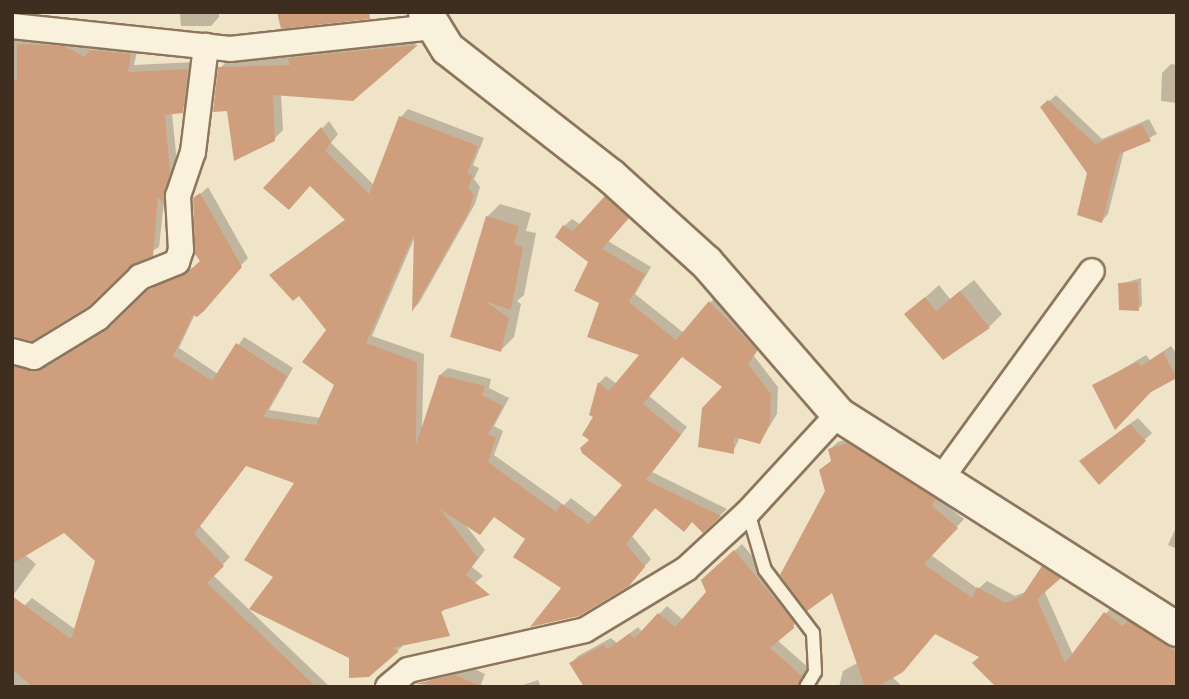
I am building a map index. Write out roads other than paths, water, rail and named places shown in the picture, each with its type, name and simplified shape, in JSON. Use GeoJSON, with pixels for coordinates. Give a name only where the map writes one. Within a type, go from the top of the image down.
{"type":"FeatureCollection","features":[{"type":"Feature","properties":{"kind":"street"},"geometry":{"type":"LineString","coordinates":[[12,26],[243,48],[429,20],[447,48],[611,176],[706,262],[838,415],[1177,629]]}},
{"type":"Feature","properties":{"kind":"street"},"geometry":{"type":"LineString","coordinates":[[12,351],[34,357],[98,318],[140,277],[177,262],[181,250],[178,196],[193,152],[206,46]]}},
{"type":"Feature","properties":{"kind":"street"},"geometry":{"type":"LineString","coordinates":[[940,480],[1092,271]]}},
{"type":"Feature","properties":{"kind":"street"},"geometry":{"type":"LineString","coordinates":[[388,687],[408,670],[585,630],[685,569],[748,512],[838,415]]}},
{"type":"Feature","properties":{"kind":"lane"},"geometry":{"type":"LineString","coordinates":[[748,512],[765,570],[813,633],[815,672],[806,687]]}}]}
